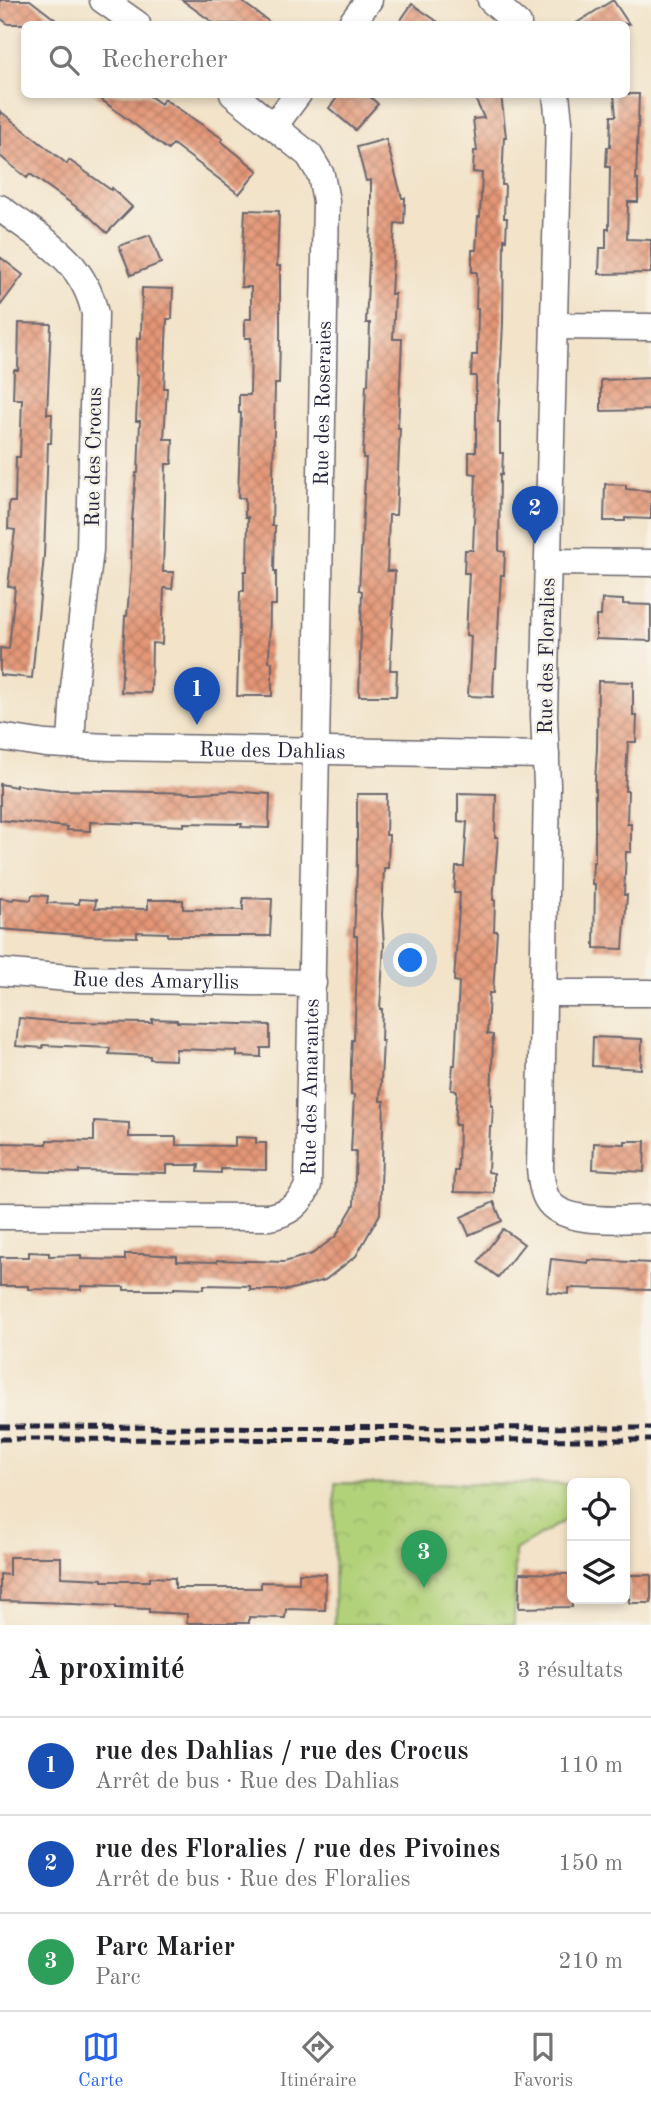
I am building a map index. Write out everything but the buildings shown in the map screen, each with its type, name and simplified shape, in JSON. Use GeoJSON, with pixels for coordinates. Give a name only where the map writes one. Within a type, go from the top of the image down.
{"type":"FeatureCollection","features":[{"type":"Feature","properties":{"kind":"street"},"geometry":{"type":"LineString","coordinates":[[103,0],[132,21]]}},
{"type":"Feature","properties":{"kind":"street"},"geometry":{"type":"LineString","coordinates":[[353,21],[369,0]]}},
{"type":"Feature","properties":{"kind":"street"},"geometry":{"type":"LineString","coordinates":[[491,0],[515,21]]}},
{"type":"Feature","properties":{"kind":"street","name":"Rue des Roseraies"},"geometry":{"type":"LineString","coordinates":[[238,98],[314,162],[321,175],[326,201],[316,751]]}},
{"type":"Feature","properties":{"kind":"street"},"geometry":{"type":"LineString","coordinates":[[274,126],[295,98]]}},
{"type":"Feature","properties":{"kind":"street","name":"Rue des Floralies"},"geometry":{"type":"LineString","coordinates":[[556,98],[559,122],[544,715],[547,785],[540,1168],[547,1200],[560,1212],[596,1218],[651,1219]]}},
{"type":"Feature","properties":{"kind":"street","name":"Rue des Crocus"},"geometry":{"type":"LineString","coordinates":[[0,208],[71,262],[89,292],[95,314],[90,550],[74,688],[71,745]]}},
{"type":"Feature","properties":{"kind":"street"},"geometry":{"type":"LineString","coordinates":[[554,326],[651,327]]}},
{"type":"Feature","properties":{"kind":"street"},"geometry":{"type":"LineString","coordinates":[[548,562],[651,563]]}},
{"type":"Feature","properties":{"kind":"street","name":"Rue des Dahlias"},"geometry":{"type":"LineString","coordinates":[[0,737],[71,745],[546,755]]}},
{"type":"Feature","properties":{"kind":"street","name":"Rue des Amarantes"},"geometry":{"type":"LineString","coordinates":[[0,1216],[258,1217],[279,1215],[295,1207],[305,1193],[309,1175],[316,751]]}},
{"type":"Feature","properties":{"kind":"street","name":"Rue des Amaryllis"},"geometry":{"type":"LineString","coordinates":[[0,972],[80,979],[313,983]]}},
{"type":"Feature","properties":{"kind":"street"},"geometry":{"type":"LineString","coordinates":[[544,993],[651,993]]}},
{"type":"Feature","properties":{"kind":"green space"},"geometry":{"type":"Polygon","coordinates":[[[335,1483],[567,1484],[567,1519],[515,1550],[514,1625],[334,1625],[335,1483]]]}},
{"type":"Feature","properties":{"kind":"railway"},"geometry":{"type":"LineString","coordinates":[[0,1427],[651,1428]]}},
{"type":"Feature","properties":{"kind":"railway"},"geometry":{"type":"LineString","coordinates":[[0,1439],[651,1440]]}},
{"type":"Feature","properties":{"kind":"place","name":"rue des Floralies / rue des Pivoines"},"geometry":{"type":"Point","coordinates":[535,544]}},
{"type":"Feature","properties":{"kind":"place","name":"rue des Dahlias / rue des Crocus"},"geometry":{"type":"Point","coordinates":[197,725]}},
{"type":"Feature","properties":{"kind":"place","name":"Parc Marier"},"geometry":{"type":"Point","coordinates":[424,1588]}}]}
